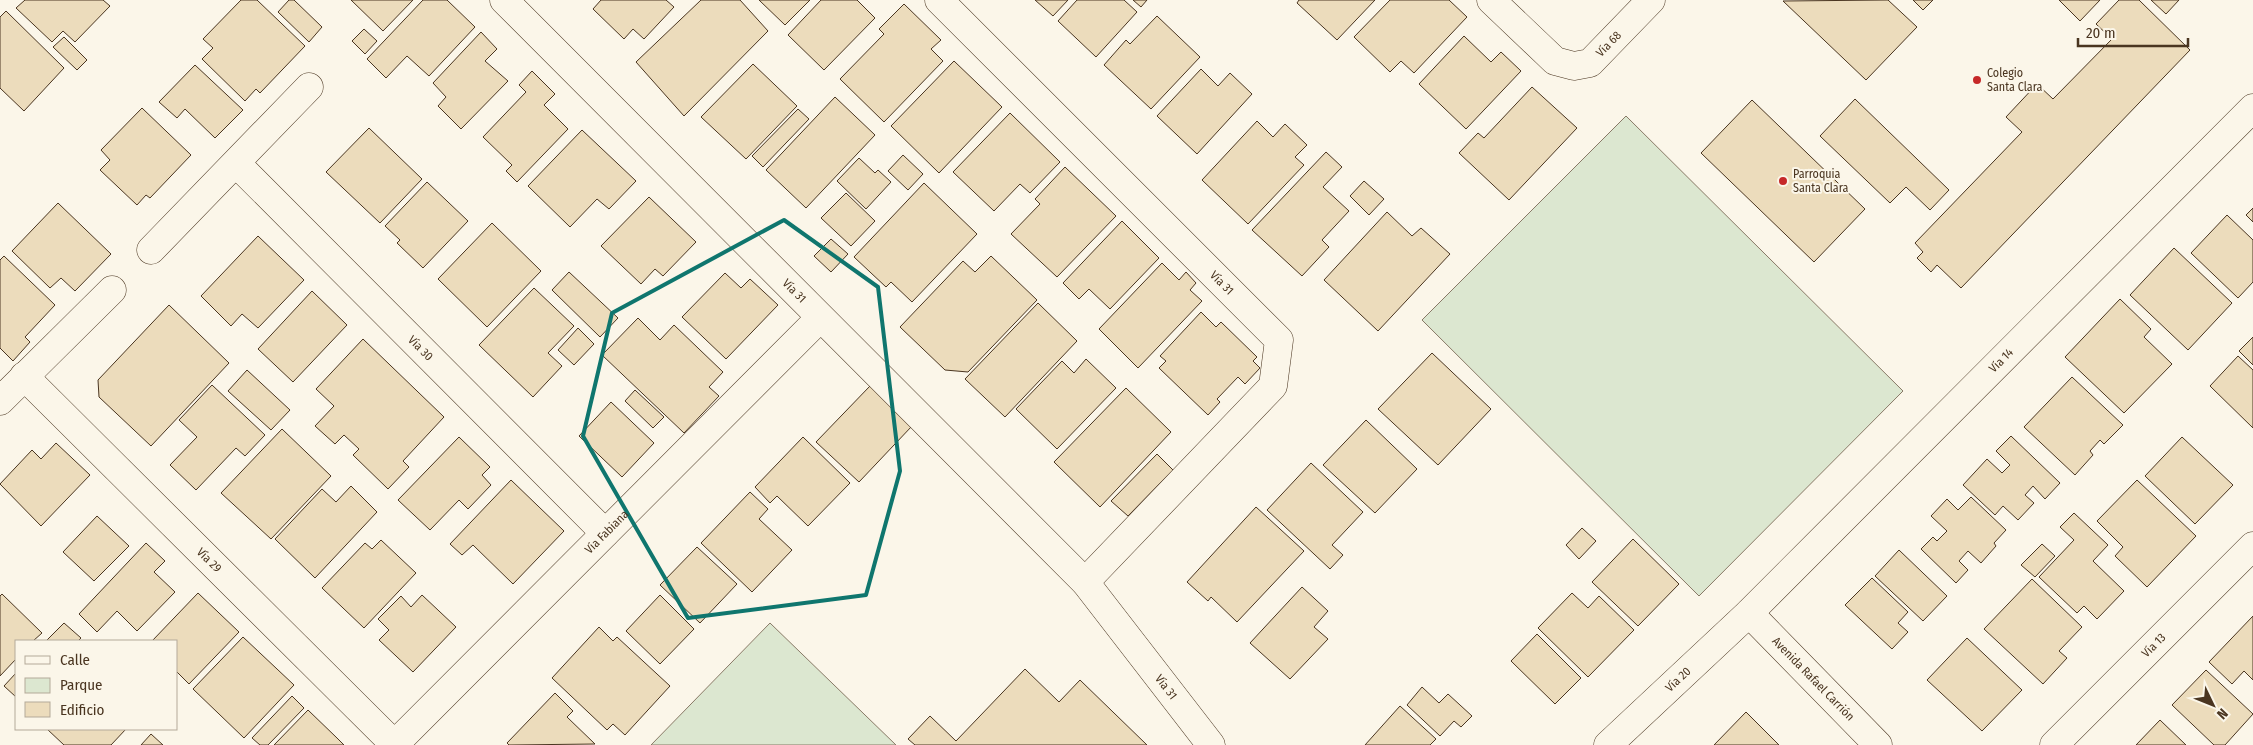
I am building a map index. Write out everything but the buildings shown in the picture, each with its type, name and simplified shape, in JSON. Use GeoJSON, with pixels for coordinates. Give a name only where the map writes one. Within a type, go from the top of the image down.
{"type":"FeatureCollection","features":[{"type":"Feature","properties":{"kind":"street","name":"Vía 31"},"geometry":{"type":"LineString","coordinates":[[504,0],[1085,582],[1211,745]]}},
{"type":"Feature","properties":{"kind":"street","name":"Vía 31"},"geometry":{"type":"LineString","coordinates":[[939,0],[1279,340],[1273,386],[1085,582]]}},
{"type":"Feature","properties":{"kind":"street","name":"Vía 68"},"geometry":{"type":"LineString","coordinates":[[1491,0],[1556,61],[1574,66],[1590,63],[1651,0]]}},
{"type":"Feature","properties":{"kind":"street"},"geometry":{"type":"LineString","coordinates":[[151,250],[237,164],[309,87]]}},
{"type":"Feature","properties":{"kind":"street","name":"Vía 14"},"geometry":{"type":"LineString","coordinates":[[1750,613],[2253,108]]}},
{"type":"Feature","properties":{"kind":"street","name":"Vía 30"},"geometry":{"type":"LineString","coordinates":[[237,164],[605,533]]}},
{"type":"Feature","properties":{"kind":"street"},"geometry":{"type":"LineString","coordinates":[[0,401],[112,290]]}},
{"type":"Feature","properties":{"kind":"street","name":"Vía Fabiana"},"geometry":{"type":"LineString","coordinates":[[395,745],[820,318]]}},
{"type":"Feature","properties":{"kind":"street","name":"Vía 29"},"geometry":{"type":"LineString","coordinates":[[24,376],[395,745]]}},
{"type":"Feature","properties":{"kind":"street","name":"Vía 13"},"geometry":{"type":"LineString","coordinates":[[2054,745],[2253,546]]}},
{"type":"Feature","properties":{"kind":"street","name":"Vía 20"},"geometry":{"type":"LineString","coordinates":[[1608,745],[1750,613]]}},
{"type":"Feature","properties":{"kind":"street","name":"Avenida Rafael Carrión"},"geometry":{"type":"LineString","coordinates":[[1750,613],[1878,745]]}},
{"type":"Feature","properties":{"kind":"highlighted area"},"geometry":{"type":"Polygon","coordinates":[[[784,220],[878,287],[900,471],[866,595],[688,618],[583,436],[612,313],[784,220]]]}},
{"type":"Feature","properties":{"kind":"green space"},"geometry":{"type":"Polygon","coordinates":[[[1626,116],[1903,391],[1699,596],[1422,320],[1626,116]]]}},
{"type":"Feature","properties":{"kind":"green space"},"geometry":{"type":"Polygon","coordinates":[[[770,623],[896,745],[651,745],[770,623]]]}},
{"type":"Feature","properties":{"kind":"place","name":"Colegio Santa Clara"},"geometry":{"type":"Point","coordinates":[1977,80]}},
{"type":"Feature","properties":{"kind":"place","name":"Parroquia Santa Clara"},"geometry":{"type":"Point","coordinates":[1783,181]}}]}
